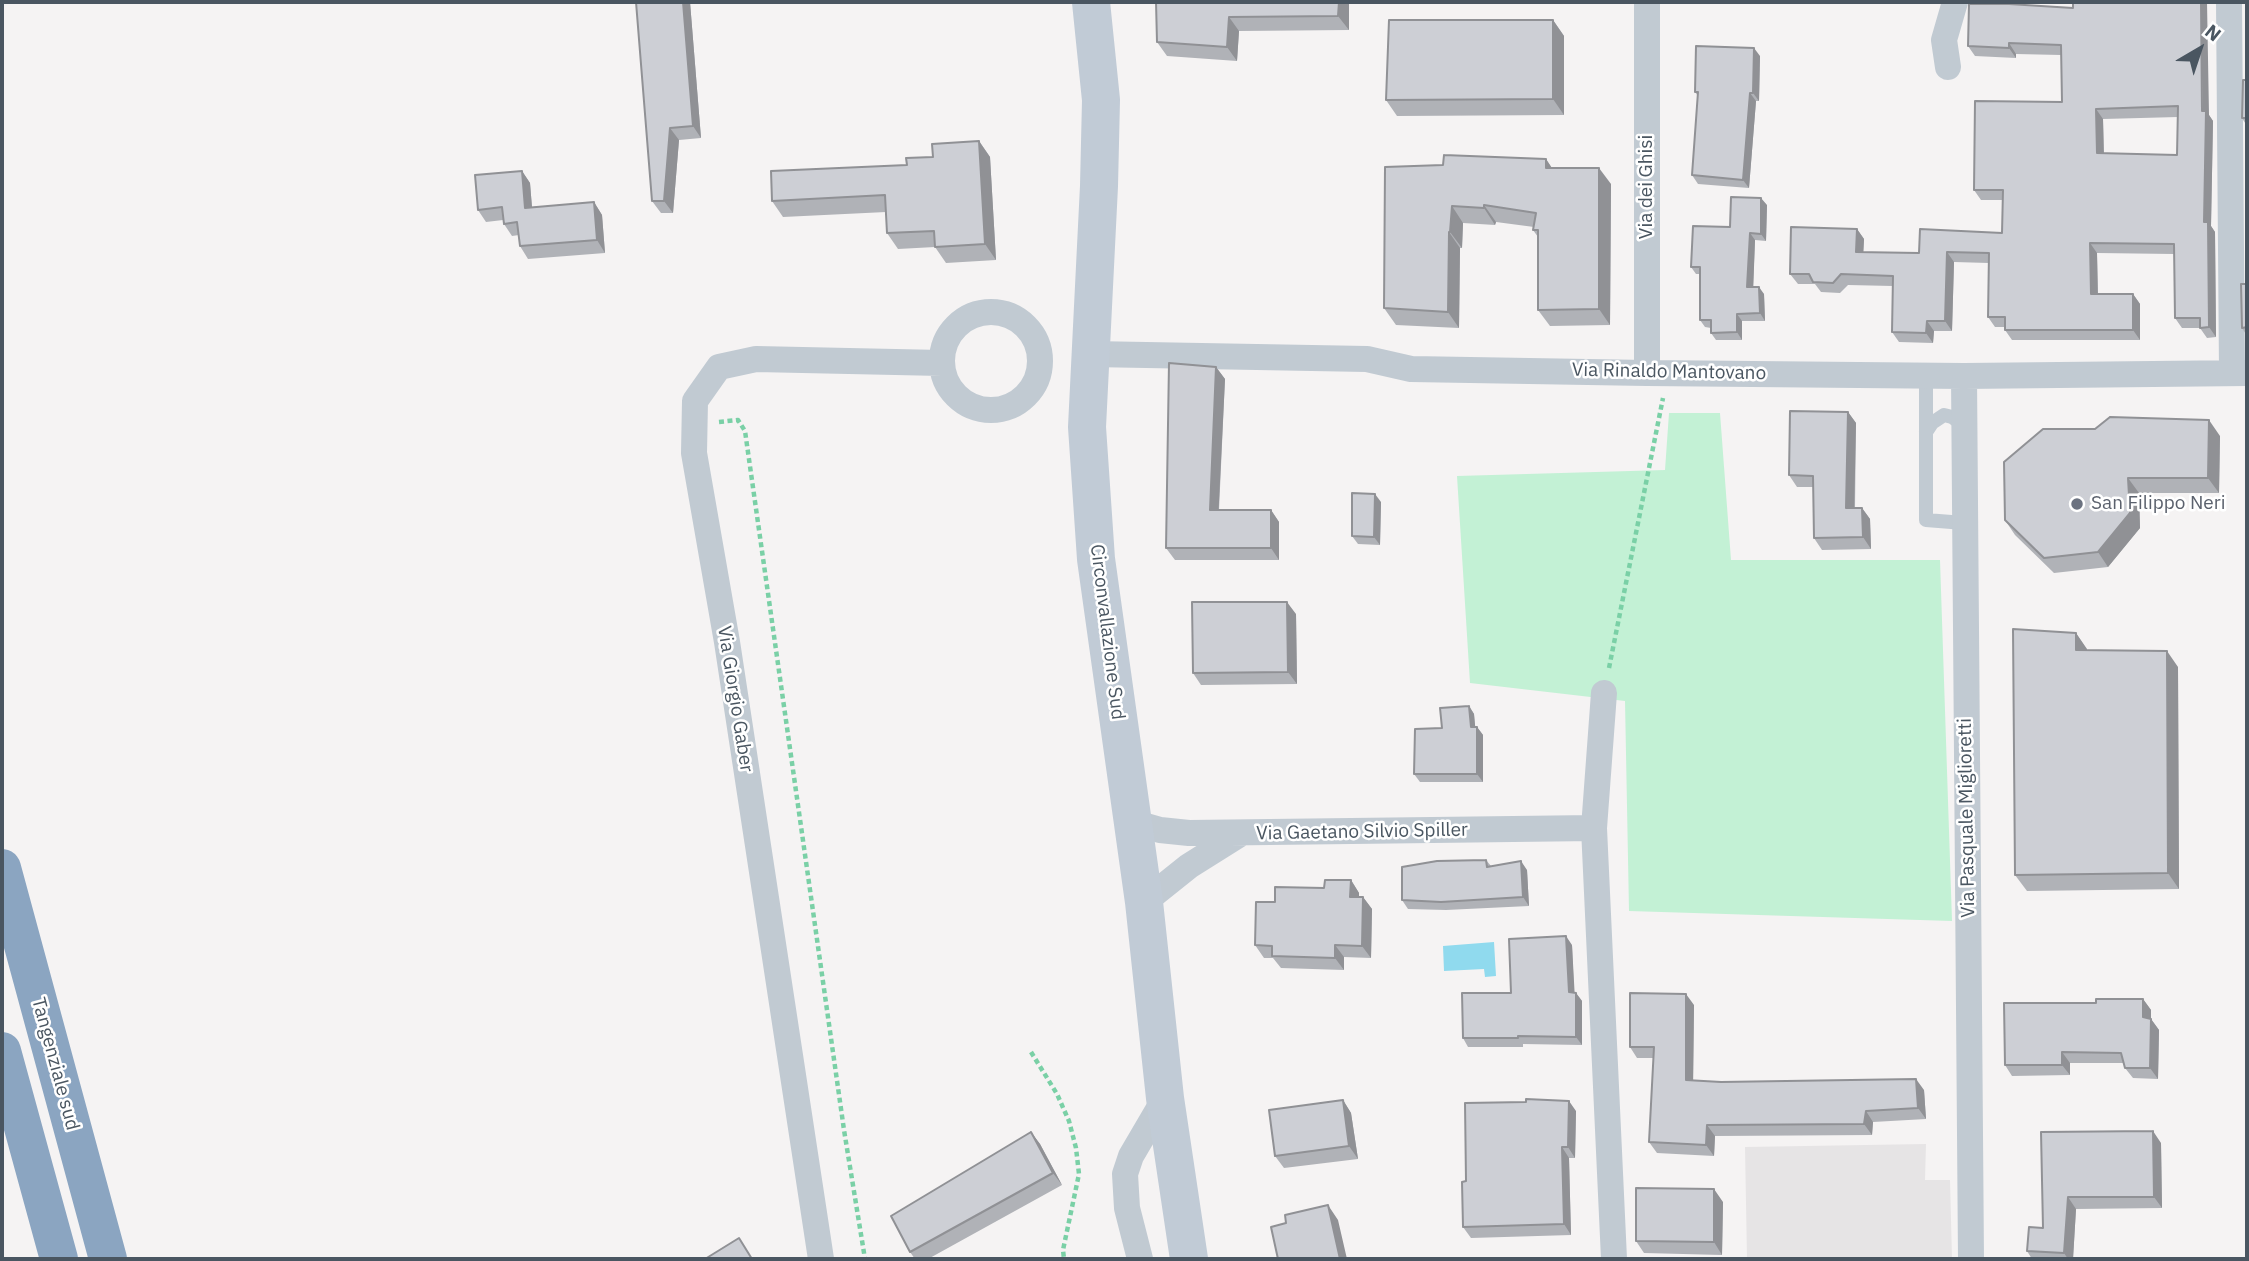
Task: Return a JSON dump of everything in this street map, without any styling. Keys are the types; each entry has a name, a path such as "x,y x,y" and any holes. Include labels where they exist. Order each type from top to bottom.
{"highway":[{"name":"Tangenziale sud","path":"2,868 108,1259"},
{"path":"2,1051 59,1259"}],"main road":[{"name":"Circonvallazione Sud","path":"1091,2 1101,100 1087,427 1096,559 1144,902 1165,1098 1189,1259"}],"street":[{"name":"Via dei Ghisi","path":"1647,2 1647,373"},
{"path":"1948,67 1944,40 1955,2"},
{"path":"2229,2 2240,372"},
{"name":"Via Rinaldo Mantovano","path":"1091,354 1367,359 1410,369 1647,373 1964,376 2240,372"},
{"name":"Via Giorgio Gaber","path":"821,1259 729,656 694,453 695,401 719,367 756,359 942,363"},
{"name":"Via Pasquale Miglioretti","path":"1964,376 1971,1259"},
{"path":"1604,693 1594,828 1614,1259"},
{"name":"Via Gaetano Silvio Spiller","path":"1132,822 1160,830 1240,834 1594,828"},
{"path":"1144,902 1189,866 1240,834"},
{"path":"1140,1259 1127,1208 1125,1174 1131,1156 1165,1098"}],"lane":[{"path":"1926,375 1926,520 1964,523"},
{"path":"1926,432 1932,423 1944,415 1952,417 1964,426"}],"path":[{"path":"1604,693 1664,393"},
{"path":"694,425 738,420 745,431 840,1102 865,1259"},
{"path":"1031,1052 1057,1094 1069,1121 1076,1148 1079,1174 1065,1240 1064,1259"}],"shaded area":[{"path":"1926,1144 1925,1180 1950,1180 1952,1259 1747,1259 1745,1147"}],"green space":[{"path":"1669,413 1720,413 1731,560 1940,560 1952,921 1629,911 1625,701 1470,683 1457,476 1665,470"}],"water":[{"path":"1494,942 1496,976 1485,977 1484,969 1444,971 1443,946"}],"building":[{"path":"636,2 683,2 693,126 670,128 664,201 652,201"},
{"path":"1156,2 1339,2 1338,16 1229,17 1227,47 1157,42"},
{"path":"2073,2 2201,2 2202,111 2206,111 2204,222 2208,222 2209,327 2200,328 2200,318 2175,318 2174,244 2090,243 2091,294 2133,294 2133,330 2005,330 2005,317 1988,317 1989,253 1947,252 1945,321 1927,321 1926,333 1892,332 1893,276 1841,274 1833,283 1813,282 1809,274 1790,274 1791,227 1857,229 1856,252 1919,253 1920,229 2002,233 2003,190 1974,190 1975,101 2062,102 2061,45 2009,43 2009,48 1968,46 1969,4 2073,8","holes":["2178,106 2177,155 2097,153 2096,109"]},
{"path":"1389,20 1553,20 1553,99 1386,100"},
{"path":"1696,46 1754,48 1753,93 1750,93 1743,180 1692,175 1698,92 1695,92"},
{"path":"2243,80 2247,80 2247,118 2242,118"},
{"path":"979,141 985,244 935,247 934,231 887,233 885,195 772,201 771,171 907,165 906,158 933,157 932,144"},
{"path":"1444,155 1546,159 1546,168 1599,168 1599,309 1538,310 1538,230 1533,230 1536,213 1484,205 1484,208 1452,206 1448,312 1384,308 1385,167 1443,165"},
{"path":"522,171 525,208 594,202 597,240 520,246 517,222 504,224 502,207 478,210 475,175"},
{"path":"1731,197 1761,198 1761,234 1750,233 1747,287 1759,287 1760,313 1737,314 1737,332 1711,333 1711,320 1700,320 1700,267 1691,267 1693,226 1730,227"},
{"path":"2241,284 2247,284 2247,327 2242,328"},
{"path":"1169,363 1216,367 1210,510 1271,510 1271,548 1166,548"},
{"path":"1790,411 1848,412 1846,508 1862,508 1863,537 1814,538 1813,476 1789,475"},
{"path":"2110,417 2209,420 2208,478 2128,478 2130,513 2098,552 2044,558 2005,520 2004,462 2043,429 2095,429"},
{"path":"1352,493 1375,494 1374,537 1352,536"},
{"path":"1192,602 1287,602 1288,672 1193,673"},
{"path":"2013,629 2076,633 2076,650 2167,651 2168,873 2015,875"},
{"path":"1469,706 1471,727 1477,727 1477,774 1414,774 1415,729 1442,728 1440,708"},
{"path":"1486,860 1487,867 1521,861 1523,897 1441,902 1402,900 1402,867 1437,861"},
{"path":"1325,880 1351,880 1350,897 1363,897 1362,946 1335,945 1335,958 1272,956 1272,946 1255,945 1256,902 1275,902 1275,887 1324,888"},
{"path":"1566,936 1569,992 1576,993 1576,1037 1463,1038 1462,993 1511,993 1509,939"},
{"path":"1630,993 1686,994 1686,1080 1721,1082 1916,1079 1918,1108 1866,1111 1864,1124 1707,1125 1706,1145 1649,1142 1654,1047 1630,1047"},
{"path":"2096,999 2143,999 2143,1017 2151,1019 2150,1068 2125,1068 2121,1053 2062,1052 2062,1065 2005,1065 2004,1003 2096,1003"},
{"path":"1526,1099 1569,1101 1568,1147 1562,1147 1564,1224 1463,1227 1462,1182 1466,1181 1465,1103 1526,1102"},
{"path":"1343,1100 1349,1146 1275,1156 1269,1110"},
{"path":"2153,1131 2154,1197 2068,1197 2064,1253 2027,1251 2029,1227 2043,1228 2041,1132"},
{"path":"1031,1132 1053,1173 910,1252 891,1216"},
{"path":"1636,1188 1714,1189 1714,1242 1636,1241"},
{"path":"1328,1205 1340,1259 1278,1259 1271,1227 1286,1223 1285,1215"},
{"path":"739,1238 752,1259 705,1259"}],"place":[{"name":"San Filippo Neri","path":"2077,504"}]}
